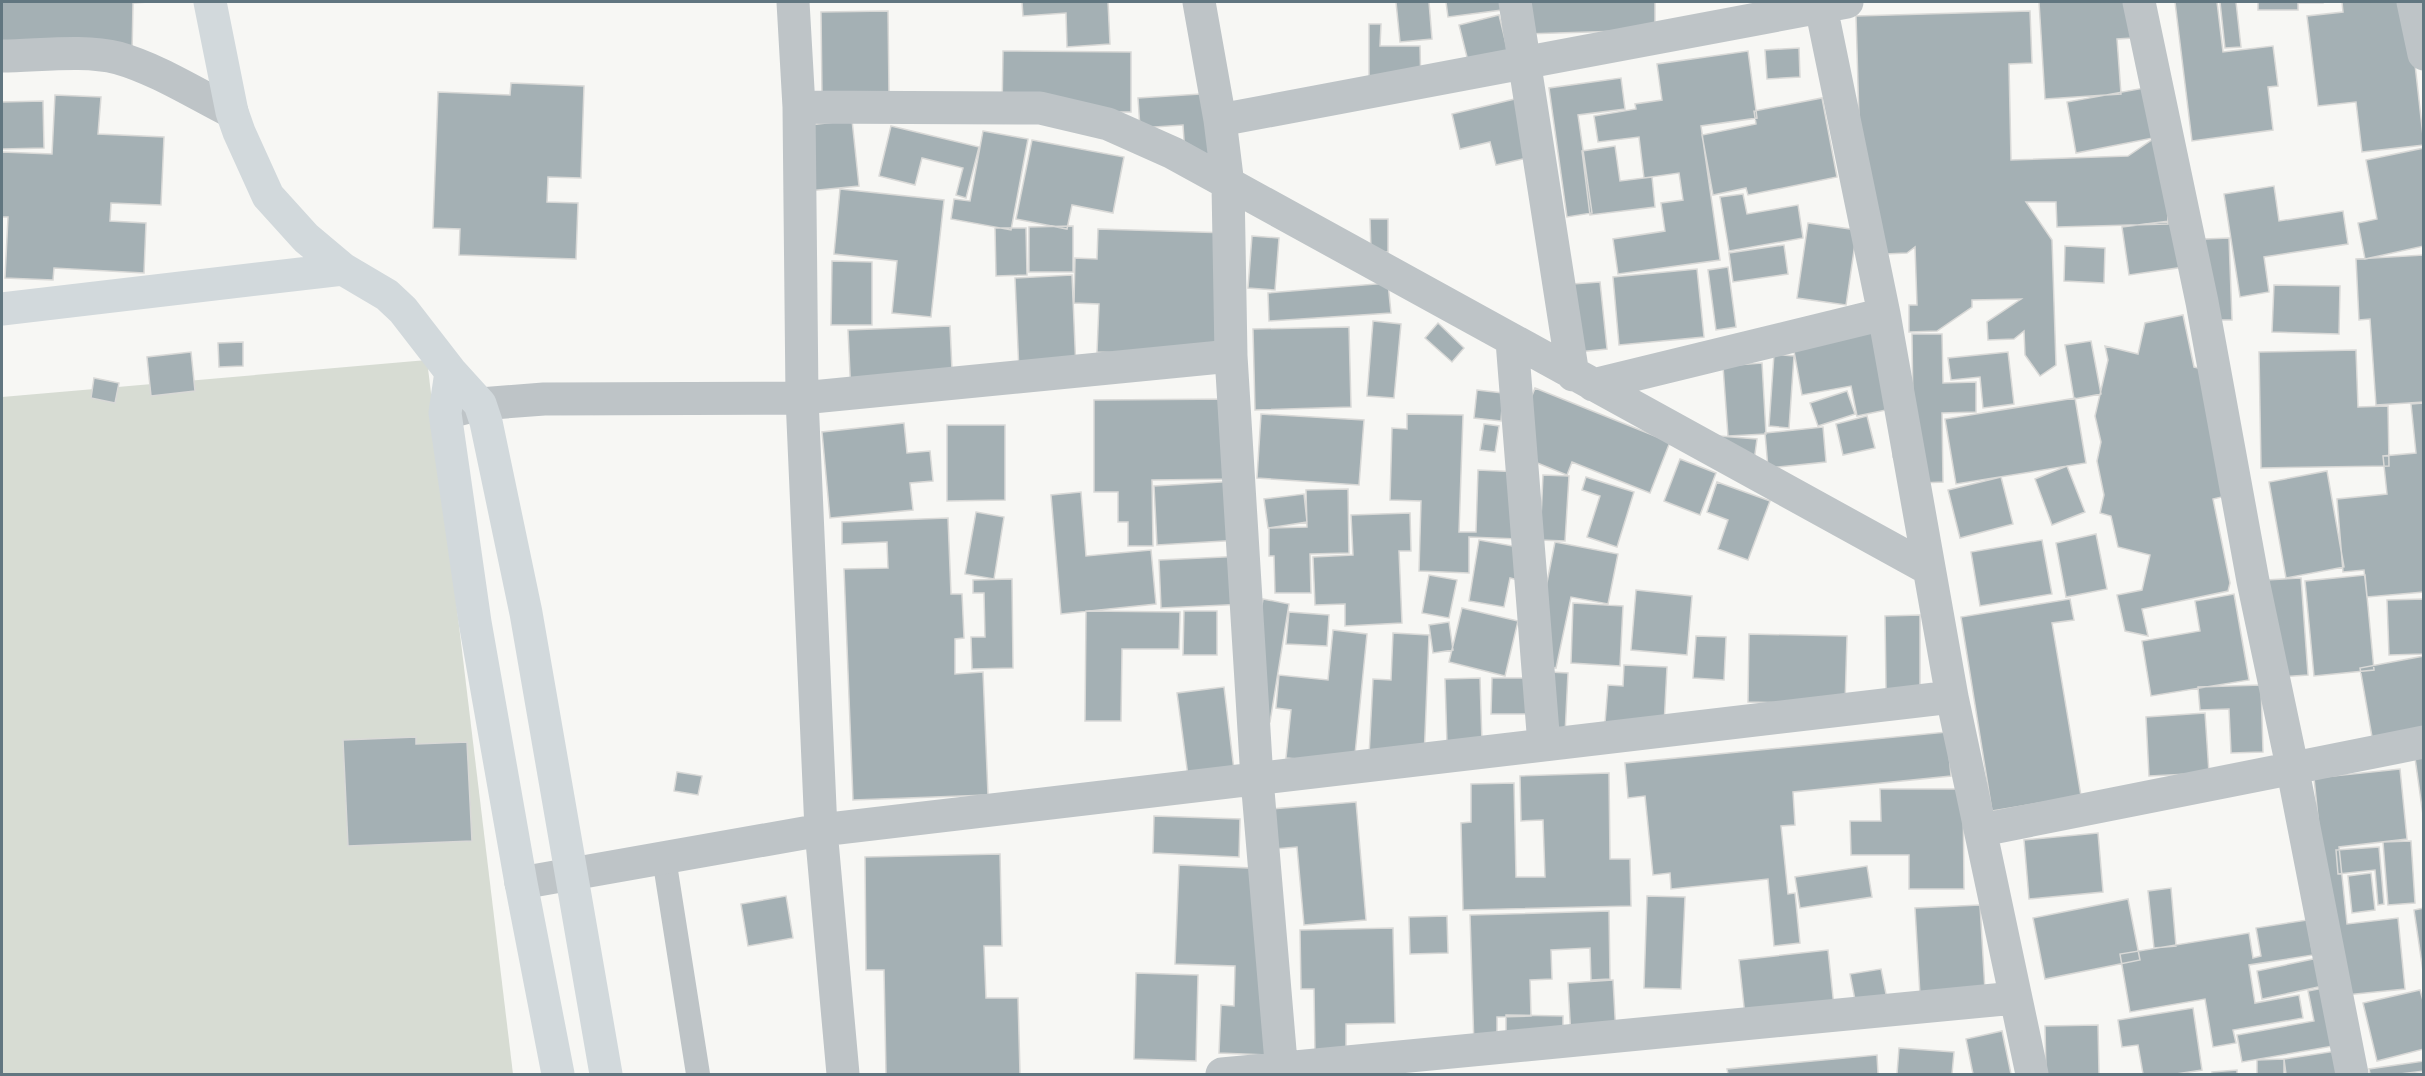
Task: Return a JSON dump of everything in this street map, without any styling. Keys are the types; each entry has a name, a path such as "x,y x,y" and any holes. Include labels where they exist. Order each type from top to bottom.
{"main road":[{"path":"210,2 232,112 268,196 306,238 343,269 387,296 403,310 451,372 480,404 486,422 526,612 606,1074"},
{"path":"2,309 343,269"},
{"path":"451,372 445,413 475,622 521,883 558,1074"}],"street":[{"path":"793,2 799,107 802,398 821,830 843,1074"},
{"path":"1199,2 1220,120 1228,185 1231,357 1257,778 1282,1072"},
{"path":"1515,2 1583,380"},
{"path":"2139,2 2202,302 2253,581 2292,766 2352,1074"},
{"path":"2413,2 2424,54"},
{"path":"1220,120 1526,64 1829,3 1952,696 2032,1074"},
{"path":"2,56 84,55 116,58 143,67 232,112"},
{"path":"799,107 1040,108 1108,124 1173,153 1929,569"},
{"path":"1583,380 1884,314"},
{"path":"1512,341 1544,745"},
{"path":"445,413 480,404 544,399 802,398 1231,357"},
{"path":"521,883 821,830 1952,696"},
{"path":"1982,830 2292,766 2424,742"},
{"path":"1222,1074 1282,1072 2015,998"}],"lane":[{"path":"664,858 698,1074"}],"shaded area":[{"path":"427,360 513,1074 2,1074 2,397"}],"building":[{"path":"2,2 149,2 133,3 132,54 2,51"},
{"path":"1022,2 1108,2 1110,44 1067,47 1066,13 1023,16"},
{"path":"1396,2 1429,2 1432,39 1400,42"},
{"path":"1446,2 1501,2 1502,10 1448,17"},
{"path":"1523,2 1655,2 1655,30 1524,34"},
{"path":"2039,2 2131,2 2133,38 2117,39 2121,94 2045,99"},
{"path":"2175,2 2217,2 2223,52 2273,46 2278,86 2268,87 2273,130 2192,141"},
{"path":"2220,2 2236,2 2241,47 2225,48"},
{"path":"2258,2 2323,3 2298,3 2298,10 2258,10"},
{"path":"2342,2 2408,2 2424,145 2362,152 2356,102 2318,106 2307,16 2343,12"},
{"path":"888,11 889,95 822,97 821,12"},
{"path":"2030,11 2032,63 2009,64 2011,160 2128,156 2165,131 2168,224 2057,227 2056,202 2026,202 2052,240 2056,365 2040,376 2025,355 2024,331 2014,339 1988,340 1987,322 2021,299 1972,300 1972,307 1937,331 1909,332 1909,305 1917,305 1915,247 1907,253 1863,255 1856,16"},
{"path":"1499,15 1509,56 1469,65 1459,25"},
{"path":"1369,24 1381,24 1380,46 1420,46 1421,89 1369,89"},
{"path":"1799,48 1800,77 1767,79 1765,50"},
{"path":"1003,51 1131,52 1131,112 1002,112"},
{"path":"1748,51 1757,118 1701,126 1720,260 1618,274 1613,239 1665,231 1661,203 1683,200 1679,173 1644,178 1639,137 1598,142 1594,116 1636,109 1635,104 1662,100 1657,64"},
{"path":"1621,78 1625,109 1578,115 1592,213 1567,217 1549,88"},
{"path":"511,83 584,86 581,178 548,177 547,202 578,203 576,259 459,255 460,229 433,228 438,92 510,95"},
{"path":"2144,88 2153,138 2076,153 2067,102"},
{"path":"1216,93 1220,153 1185,155 1183,125 1140,128 1138,98"},
{"path":"55,95 101,97 98,134 164,137 161,205 111,203 110,221 146,223 144,273 54,268 53,280 5,278 8,217 2,217 2,152 52,154"},
{"path":"1519,98 1532,157 1496,165 1490,142 1460,149 1452,114"},
{"path":"1822,98 1837,177 1748,195 1746,188 1713,195 1702,135 1756,124 1754,111"},
{"path":"43,101 44,148 2,149 2,102"},
{"path":"852,120 859,186 808,191 801,126"},
{"path":"891,126 979,147 966,198 956,195 963,168 922,158 915,185 879,176"},
{"path":"983,131 1028,139 1011,230 951,219 954,199 970,201"},
{"path":"1032,140 1124,157 1113,213 1072,205 1067,229 1016,219"},
{"path":"1615,146 1620,181 1652,177 1655,207 1590,215 1582,151"},
{"path":"2424,148 2424,246 2365,259 2358,223 2377,219 2366,160"},
{"path":"2274,186 2279,221 2343,211 2348,244 2264,257 2269,292 2240,297 2224,194"},
{"path":"840,189 944,200 931,317 892,313 897,261 834,254"},
{"path":"1743,194 1747,214 1798,205 1803,238 1729,251 1720,197"},
{"path":"1370,219 1388,219 1388,252 1371,252"},
{"path":"2177,220 2184,267 2129,275 2122,227"},
{"path":"1808,223 1857,230 1846,305 1797,298"},
{"path":"1073,226 1073,272 1029,272 1029,227"},
{"path":"995,228 1026,228 1027,275 996,276"},
{"path":"1098,229 1230,233 1225,357 1097,352 1099,304 1074,303 1075,258 1097,259"},
{"path":"1252,236 1279,238 1275,290 1248,288"},
{"path":"2229,238 2232,320 2208,320 2205,239"},
{"path":"1784,245 1788,274 1733,282 1729,253"},
{"path":"2065,246 2105,248 2104,283 2064,281"},
{"path":"2424,255 2424,402 2376,405 2370,319 2359,320 2356,259"},
{"path":"832,261 872,262 872,325 831,325"},
{"path":"1728,267 1736,327 1716,330 1708,270"},
{"path":"1697,269 1704,337 1619,345 1613,277"},
{"path":"1072,275 1076,370 1019,372 1015,278"},
{"path":"1600,282 1607,349 1578,352 1572,284"},
{"path":"1388,283 1391,313 1269,321 1268,293"},
{"path":"2274,285 2340,286 2339,334 2272,332"},
{"path":"2183,315 2194,367 2231,375 2226,496 2213,499 2230,583 2228,591 2142,609 2148,636 2125,631 2117,595 2142,590 2150,555 2118,547 2111,516 2100,513 2104,495 2097,461 2101,442 2095,416 2108,360 2105,346 2138,354 2145,323"},
{"path":"1373,321 1401,324 1394,398 1367,396"},
{"path":"1438,323 1464,348 1452,362 1425,338"},
{"path":"950,326 953,393 851,396 848,330"},
{"path":"1349,327 1351,407 1255,410 1253,329"},
{"path":"1872,332 1886,410 1857,416 1851,386 1802,395 1793,346"},
{"path":"1912,334 1942,334 1943,383 1976,382 1976,412 1942,413 1943,482 1922,483 1922,456 1893,457 1892,413 1913,413"},
{"path":"2091,341 2101,394 2074,399 2065,345"},
{"path":"243,342 243,366 219,367 218,343"},
{"path":"2356,350 2358,407 2388,406 2389,466 2261,468 2259,352"},
{"path":"191,352 195,391 151,396 147,357"},
{"path":"2008,352 2014,404 1983,408 1980,377 1951,380 1948,358"},
{"path":"1774,354 1794,356 1789,428 1769,426"},
{"path":"1762,363 1766,434 1728,436 1723,366"},
{"path":"94,378 119,383 115,403 91,398"},
{"path":"1535,388 1670,442 1650,493 1572,462 1567,475 1510,452"},
{"path":"1477,390 1503,393 1501,421 1474,418"},
{"path":"1847,391 1855,414 1818,426 1810,403"},
{"path":"2075,398 2086,463 1956,484 1945,419"},
{"path":"1235,399 1235,479 1152,480 1153,546 1128,546 1128,522 1118,522 1118,492 1094,492 1094,400"},
{"path":"2424,403 2424,592 2367,597 2364,570 2343,572 2337,499 2387,494 2383,456 2416,453 2411,404"},
{"path":"1261,414 1364,420 1359,485 1257,478"},
{"path":"1407,414 1463,415 1459,532 1476,532 1478,470 1521,472 1519,539 1469,537 1469,573 1419,571 1421,501 1390,500 1392,428 1407,429"},
{"path":"1867,416 1875,448 1843,455 1836,424"},
{"path":"904,423 907,453 930,451 933,481 910,483 913,510 830,518 822,432"},
{"path":"1484,424 1499,426 1495,452 1480,450"},
{"path":"947,425 1005,425 1005,500 947,501"},
{"path":"1823,427 1826,462 1768,468 1765,433"},
{"path":"1719,436 1757,439 1754,461"},
{"path":"1680,459 1716,473 1700,515 1664,501"},
{"path":"2067,466 2085,512 2052,525 2035,479"},
{"path":"2327,471 2344,567 2286,578 2269,482"},
{"path":"1543,475 1569,476 1565,541 1540,540"},
{"path":"1586,477 1634,492 1617,547 1587,537 1600,496 1582,490"},
{"path":"2001,477 2013,524 1960,538 1948,490"},
{"path":"1238,481 1241,540 1157,545 1154,486"},
{"path":"1717,482 1770,501 1748,560 1718,549 1728,520 1707,512"},
{"path":"1348,489 1349,553 1310,554 1311,593 1275,593 1274,556 1269,556 1269,528 1307,527 1306,490"},
{"path":"1081,492 1086,556 1151,550 1156,604 1061,614 1051,495"},
{"path":"1304,494 1307,522 1268,528 1264,499"},
{"path":"976,512 1004,517 994,579 965,574"},
{"path":"1410,513 1411,551 1399,551 1402,623 1345,626 1345,604 1315,605 1313,557 1353,555 1351,515"},
{"path":"948,518 951,594 962,594 964,638 955,639 955,674 983,672 988,795 853,800 844,569 888,568 887,542 842,544 842,522"},
{"path":"2096,534 2107,589 2066,597 2056,543"},
{"path":"1479,540 1524,548 1518,580 1510,578 1504,607 1469,601"},
{"path":"2042,540 2052,594 1980,606 1971,552"},
{"path":"1555,542 1618,554 1608,604 1571,597 1556,668 1531,663"},
{"path":"1245,556 1247,604 1161,608 1159,560"},
{"path":"1429,575 1457,580 1449,618 1422,613"},
{"path":"2365,575 2374,670 2314,676 2305,581"},
{"path":"2301,578 2308,675 2261,678 2266,580"},
{"path":"1012,579 1013,668 972,669 971,637 985,637 984,593 973,593 973,580"},
{"path":"1636,590 1692,596 1687,655 1631,650"},
{"path":"2234,594 2249,680 2151,696 2142,641 2200,631 2195,601"},
{"path":"1263,599 1289,604 1270,722 1244,718"},
{"path":"2070,599 2074,620 2052,623 2081,796 1992,811 1961,617"},
{"path":"2424,599 2424,654 2389,655 2387,600"},
{"path":"1573,603 1623,606 1620,666 1571,663"},
{"path":"1462,608 1518,621 1505,676 1449,662"},
{"path":"1086,611 1180,612 1179,649 1122,649 1121,721 1085,721"},
{"path":"1184,611 1217,611 1217,655 1183,655"},
{"path":"1289,612 1329,615 1327,646 1286,644"},
{"path":"1920,615 1920,688 1886,689 1885,616"},
{"path":"1449,622 1453,650 1433,653 1429,625"},
{"path":"1333,630 1367,634 1354,764 1286,758 1291,710 1276,708 1279,675 1328,680"},
{"path":"1393,633 1429,635 1424,759 1369,756 1373,679 1391,680"},
{"path":"1749,634 1847,636 1845,704 1748,702"},
{"path":"1696,636 1726,637 1724,680 1693,678"},
{"path":"2424,656 2424,728 2372,737 2360,668"},
{"path":"1624,665 1667,667 1664,726 1605,723 1608,685 1623,686"},
{"path":"1550,672 1568,673 1565,734 1547,733"},
{"path":"1480,678 1482,743 1447,744 1445,679"},
{"path":"1492,678 1533,678 1533,714 1491,714"},
{"path":"2261,685 2263,752 2231,753 2229,709 2200,710 2198,687"},
{"path":"1224,687 1234,770 1188,776 1177,693"},
{"path":"2205,713 2209,773 2149,776 2146,717"},
{"path":"1947,732 1951,776 1793,792 1795,825 1781,826 1788,894 1795,893 1800,943 1774,946 1768,879 1671,889 1670,873 1653,875 1645,796 1628,798 1625,763"},
{"path":"416,737 416,744 467,742 472,841 348,846 343,740"},
{"path":"2424,757 2424,822 2415,758"},
{"path":"2400,769 2407,839 2339,847 2347,924 2398,918 2405,989 2336,996 2314,778"},
{"path":"677,772 702,776 698,795 674,791"},
{"path":"1609,773 1610,859 1630,859 1631,906 1463,910 1461,823 1471,822 1471,784 1514,783 1516,877 1545,877 1543,820 1521,821 1520,776"},
{"path":"1880,789 1963,789 1964,889 1909,889 1909,855 1851,855 1850,821 1881,821"},
{"path":"1356,802 1366,920 1304,925 1297,847 1274,849 1271,809"},
{"path":"1154,816 1240,819 1239,857 1153,853"},
{"path":"2098,833 2103,892 2029,899 2024,840"},
{"path":"2411,841 2415,903 2388,905 2383,842"},
{"path":"2379,847 2384,904 2378,905 2375,870 2338,874 2336,850"},
{"path":"1000,854 1002,946 984,946 986,998 1018,998 1020,1074 886,1074 884,970 866,970 865,857"},
{"path":"1179,865 1275,869 1268,1055 1219,1053 1221,1005 1234,1006 1235,966 1175,964"},
{"path":"1867,866 1872,897 1800,908 1795,877"},
{"path":"2371,873 2375,910 2352,913 2348,876"},
{"path":"2171,888 2176,946 2154,948 2148,891"},
{"path":"786,896 793,938 748,946 741,904"},
{"path":"1647,896 1685,897 1681,989 1644,988"},
{"path":"2128,899 2140,960 2045,979 2033,918"},
{"path":"1980,905 1985,991 1920,995 1915,908"},
{"path":"2424,908 2424,978 2414,910"},
{"path":"1609,911 1610,979 1591,980 1590,948 1551,950 1552,979 1530,980 1531,1016 1497,1017 1497,1046 1474,1047 1470,915"},
{"path":"1447,916 1448,953 1410,954 1409,917"},
{"path":"2307,920 2313,955 2249,965 2255,1003 2299,995 2303,1018 2233,1030 2236,1043 2213,1047 2205,999 2130,1012 2120,954 2249,933 2253,958 2261,956 2256,928"},
{"path":"1393,928 1395,1023 1346,1024 1346,1054 1315,1054 1314,989 1301,989 1300,930"},
{"path":"1828,950 1835,1016 1746,1025 1739,960"},
{"path":"2318,958 2323,986 2262,999 2257,971"},
{"path":"1881,969 1887,999 1856,1005 1850,974"},
{"path":"1136,973 1198,975 1196,1061 1134,1059"},
{"path":"1613,980 1616,1035 1571,1038 1568,983"},
{"path":"2328,987 2339,1045 2242,1062 2237,1035 2314,1021 2308,991"},
{"path":"2420,990 2424,1004 2424,1049 2377,1061 2363,1003"},
{"path":"2193,1008 2202,1070 2176,1074 2143,1074 2138,1045 2122,1047 2118,1020"},
{"path":"1506,1015 1563,1016 1563,1052 1506,1052"},
{"path":"2098,1025 2099,1074 2046,1074 2045,1026"},
{"path":"2002,1031 2011,1074 1973,1074 1966,1039"},
{"path":"1899,1048 1954,1052 1952,1074 1897,1074"},
{"path":"2336,1051 2340,1074 2286,1074 2284,1059"},
{"path":"1877,1055 1878,1074 1728,1074 1727,1069"},
{"path":"2284,1059 2284,1074 2257,1074 2257,1060"},
{"path":"2424,1061 2424,1071 2370,1074 2369,1069"},
{"path":"2237,1070 2237,1074 2212,1074 2212,1072"}]}
